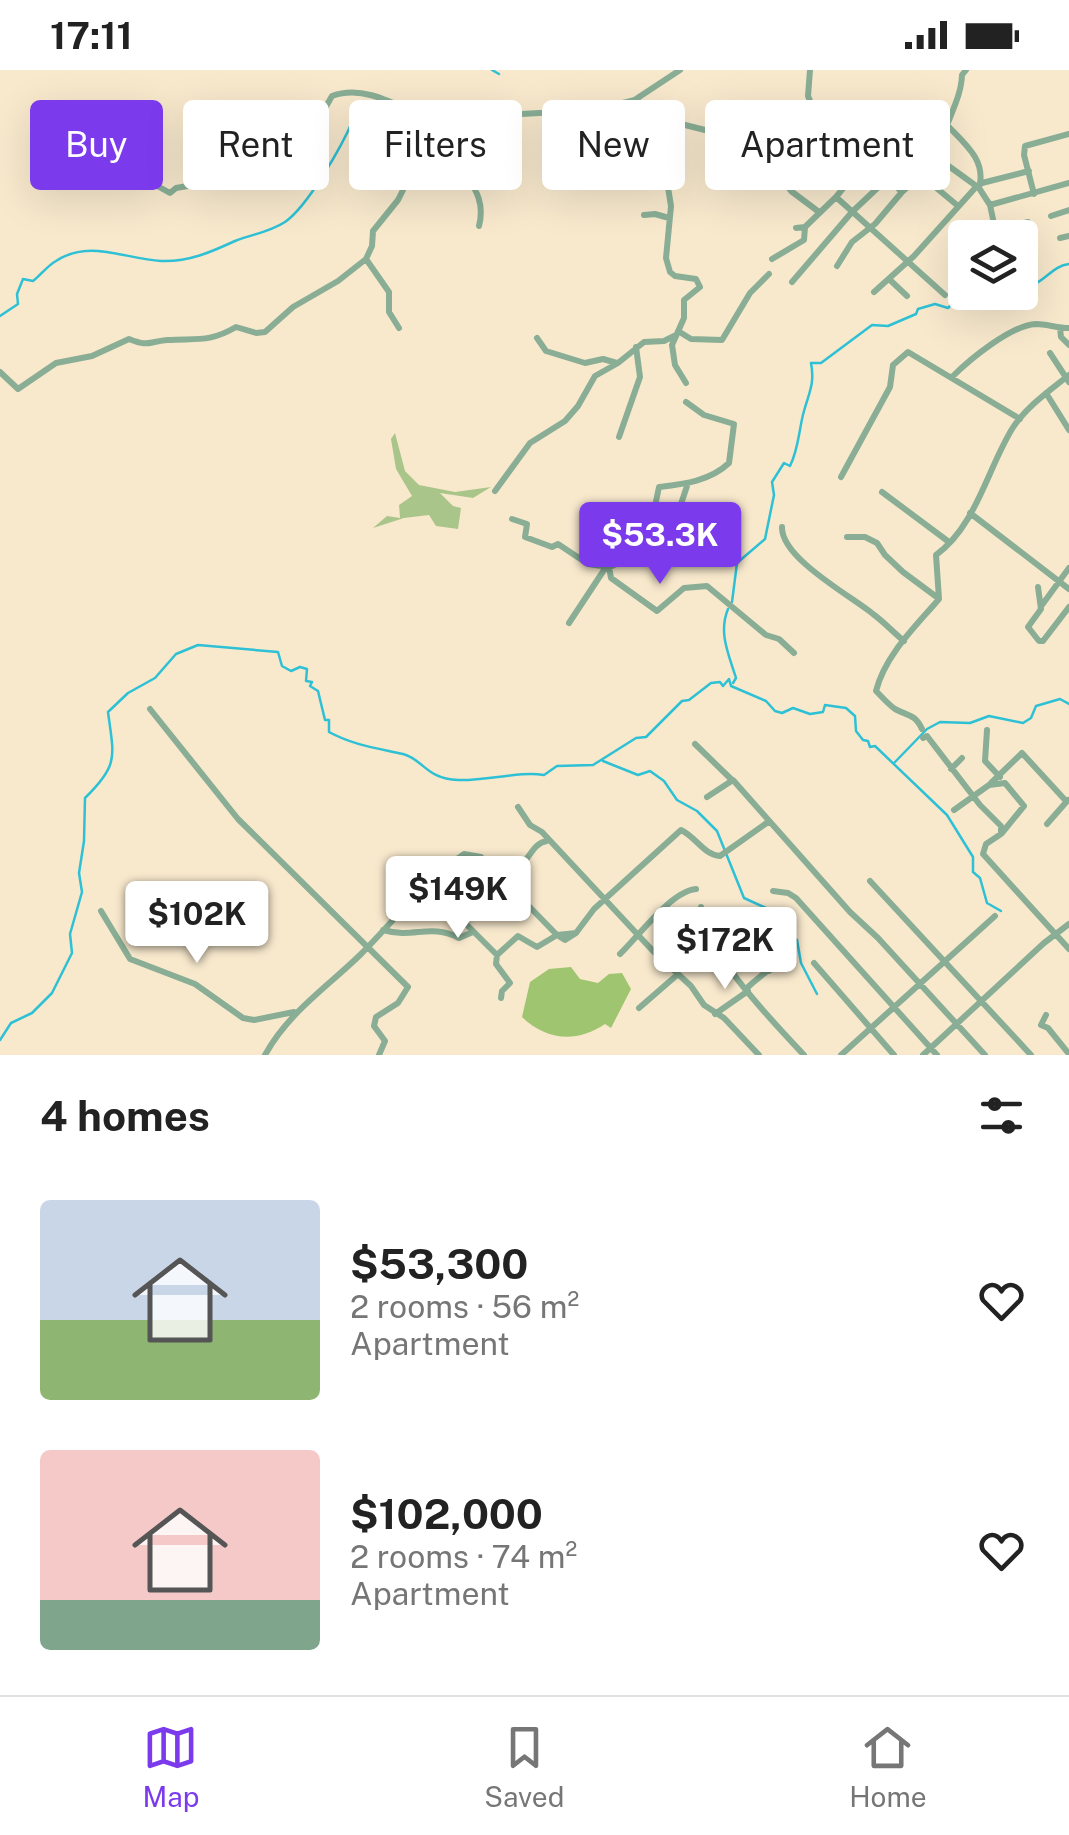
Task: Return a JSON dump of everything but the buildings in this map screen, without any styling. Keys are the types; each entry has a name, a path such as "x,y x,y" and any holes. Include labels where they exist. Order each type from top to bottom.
{"street":[{"path":"635,100 680,70"},
{"path":"810,70 810,100"},
{"path":"950,116 962,90 962,72"},
{"path":"163,189 170,193 176,188 216,181 234,160 292,144 316,126 329,99 347,91 381,100"},
{"path":"950,128 979,161 979,186"},
{"path":"1034,194 1024,155 1026,146 1069,134"},
{"path":"950,167 979,186 993,220"},
{"path":"874,292 979,186 1029,171"},
{"path":"990,205 1069,183"},
{"path":"0,372 18,389 56,363 92,356 129,339 152,345 169,340 214,339 236,327 265,332 293,307 366,258 373,232 403,190"},
{"path":"477,190 482,215 479,226"},
{"path":"670,190 670,250 666,258 670,272 696,279 700,286 684,300 684,318 676,333 673,358 686,383"},
{"path":"790,190 822,210 849,210"},
{"path":"772,260 804,240 805,228 842,190"},
{"path":"792,282 849,210 873,190"},
{"path":"939,190 958,206"},
{"path":"837,266 852,242 875,224 902,192"},
{"path":"836,197 946,295"},
{"path":"1051,216 1069,210"},
{"path":"644,215 669,218"},
{"path":"796,228 805,228"},
{"path":"1060,238 1069,236"},
{"path":"366,258 389,292 389,312 399,328"},
{"path":"676,333 691,339 720,341 750,292 769,274"},
{"path":"889,279 907,296"},
{"path":"952,377 977,355 1015,331 1036,324 1065,328 1061,336 1069,345"},
{"path":"495,491 530,444 578,406 595,376 636,347 650,340 664,341 676,333"},
{"path":"537,338 546,352 585,362 603,359 618,363"},
{"path":"619,437 640,378 636,347"},
{"path":"841,477 890,386 893,365 908,352 1020,419"},
{"path":"1001,834 1002,826 922,733 914,716 895,709 876,691 893,654 939,599 935,560 961,532 1020,419 1068,378 1050,353"},
{"path":"1046,393 1069,430"},
{"path":"637,546 641,542 637,529 654,511 658,487 687,486 727,465 736,426 704,415 686,402"},
{"path":"569,623 609,567 678,513 687,486"},
{"path":"882,492 949,542"},
{"path":"970,512 1069,589"},
{"path":"512,519 527,524 525,537 552,547 558,544 588,564 609,567"},
{"path":"782,527 786,544 804,562 904,641"},
{"path":"848,537 865,537 877,543 894,563 939,599"},
{"path":"609,567 611,578 657,610 684,588 706,586 766,636 780,640 794,653"},
{"path":"1069,568 1028,627 1043,641 1069,607"},
{"path":"1038,588 1041,606"},
{"path":"150,709 238,819 408,987 398,1003 376,1017 374,1026 385,1041 379,1055"},
{"path":"987,730 986,761 1024,806 1001,834 986,844 982,854 1069,949"},
{"path":"696,744 984,1055"},
{"path":"954,810 1002,779 1025,754 1068,800 1046,824"},
{"path":"951,769 962,758"},
{"path":"707,798 731,779"},
{"path":"518,807 530,826 542,832 605,902 759,1055"},
{"path":"502,998 502,991 510,982 496,964 497,955 518,936 537,947 557,935 576,933 594,909 681,830 711,855 720,856 768,822"},
{"path":"510,888 517,868 526,864 536,846 547,841"},
{"path":"265,1055 296,1012 407,907 422,886 464,854 480,856 557,935"},
{"path":"870,881 1031,1055"},
{"path":"422,886 497,955"},
{"path":"620,954 677,898 687,890 696,890"},
{"path":"773,891 796,898 934,1052"},
{"path":"701,907 708,935 726,963 804,1055"},
{"path":"101,911 130,959 195,984 243,1018 254,1020 296,1012"},
{"path":"845,1054 994,916"},
{"path":"923,1055 934,1052 982,1001 1069,924"},
{"path":"382,930 401,935 438,929 460,938 474,932"},
{"path":"714,1014 778,961 774,949 767,959 767,934"},
{"path":"700,955 726,963"},
{"path":"814,962 894,1055"},
{"path":"639,1008 677,975"},
{"path":"1046,1015 1042,1025 1069,1054"}],"green space":[{"path":"395,433 405,471 419,485 455,492 491,487 473,498 440,493 453,506 461,508 458,529 436,526 429,515 373,528 387,516 400,518 399,505 412,496 396,469 391,439"},
{"path":"571,967 580,979 598,983 609,974 622,973 631,989 611,1028 605,1024 584,1034 562,1037 542,1031 522,1017 530,982 549,969"}],"waterway":[{"path":"492,70 499,74"},
{"path":"0,316 18,304 23,279 33,281 53,263 81,251 181,260 279,226 314,190 349,128"},
{"path":"1038,282 1069,264"},
{"path":"732,602 737,563 765,539 774,495 772,482 784,463 790,466 793,459 811,388 811,363 821,363 872,325 888,326 935,304 948,308"},
{"path":"728,609 724,635 736,678 733,683"},
{"path":"0,1040 11,1023 32,1013 52,993 72,953 70,934 82,892 79,873 85,798 104,777 112,760 108,712 128,693 155,678 176,654 198,645 278,652 282,666 291,671 307,669 306,681 312,682 310,686 318,691 325,720 329,720 329,732 403,754 447,779 544,775 557,766 593,765 636,738 646,737 682,701 711,683 720,682 723,686 729,679 731,686 766,701 782,713 793,708 810,714 823,712 825,705 846,708 855,716 856,731 863,740 870,747 875,746 947,815 973,857 973,872 980,878 987,903 1001,911"},
{"path":"895,762 927,729 940,722 970,723 989,716 1023,723 1031,718 1036,706 1060,699 1069,704"},
{"path":"603,761 638,775 650,771 664,781 677,800 697,811 717,831 744,898 775,912 786,933 797,940 801,963 817,994"}]}
